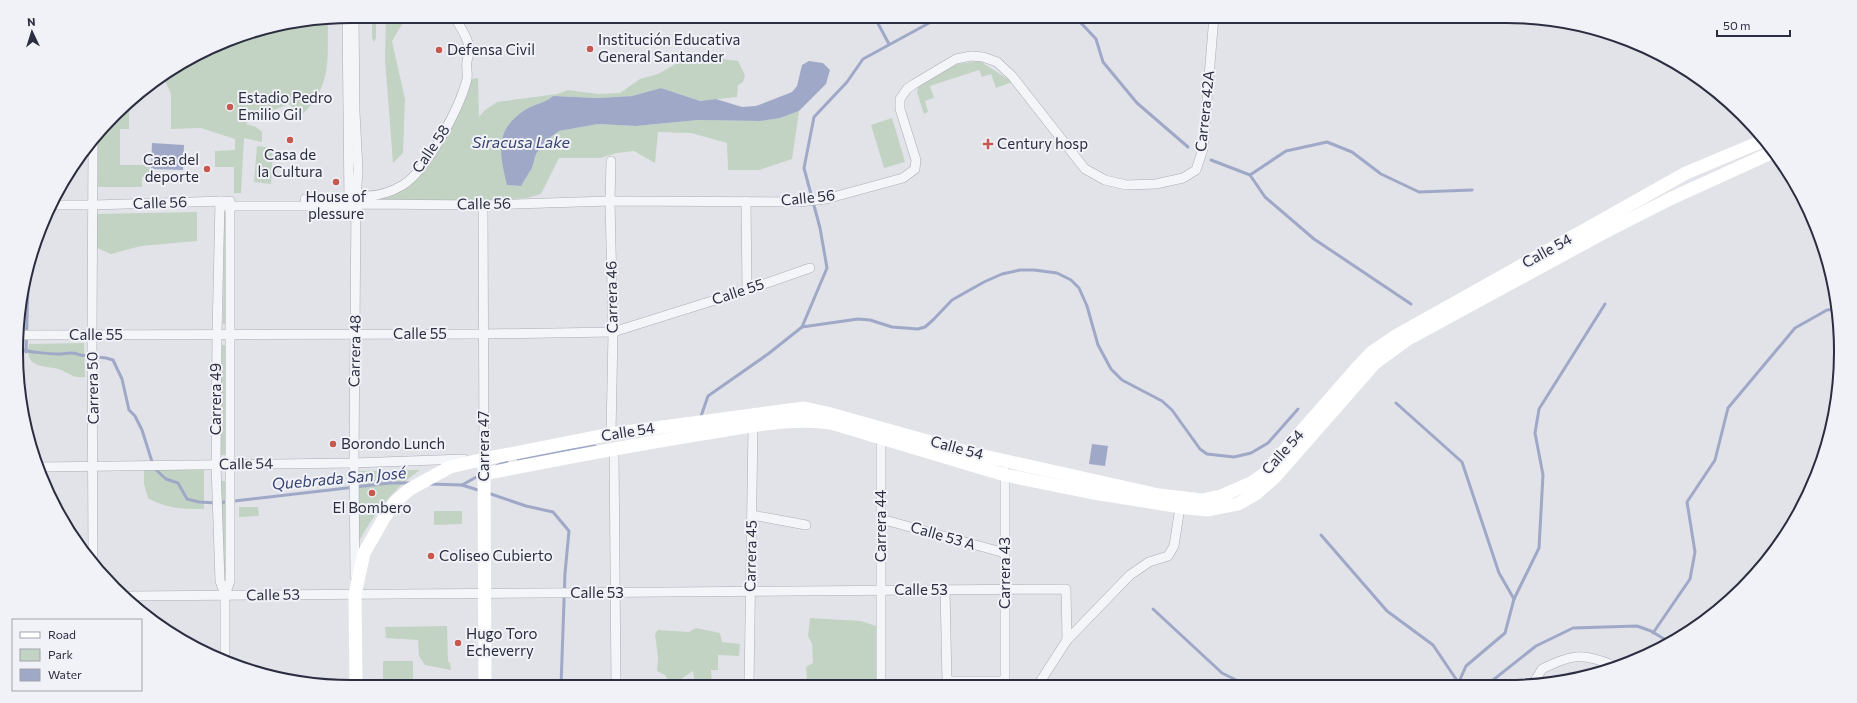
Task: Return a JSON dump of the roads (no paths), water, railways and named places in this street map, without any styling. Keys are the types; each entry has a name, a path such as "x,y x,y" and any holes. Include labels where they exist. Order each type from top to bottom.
{"main road":[{"name":"Calle 54","path":"484,474 614,448 753,426 810,420 831,423 1005,475 1180,503 1208,510 1238,504 1257,493 1275,477 1376,355 1408,339 1686,173 1758,143"},
{"name":"Calle 54","path":"1522,271 1672,198 1768,154"},
{"name":"Calle 54","path":"484,459 611,434 804,408 1005,461 1159,495 1180,503"},
{"name":"Carrera 47","path":"484,459 485,680"},
{"path":"355,594 364,553 373,534 396,502 410,489 450,466 484,459"},
{"name":"Carrera 48","path":"355,594 356,680"}],"street":[{"name":"Carrera 48","path":"347,23 352,112 358,170 355,200 355,594"},
{"name":"Carrera 48","path":"352,112 354,23"},
{"name":"Calle 58","path":"355,200 381,195 403,185 418,173 439,141 460,100 468,78 467,64 469,47 457,23"},
{"name":"Carrera 42A","path":"1094,174 1105,180 1126,185 1156,184 1183,178 1196,170 1203,149 1213,23"},
{"name":"Calle 56","path":"58,204 93,205 355,200 483,205 610,201 799,202 826,199 903,178 915,169 916,160 900,109 900,99 907,89 914,84 956,59 971,56 983,57 997,62 1012,76 1085,169 1094,174"},
{"name":"Carrera 50","path":"93,150 93,554"},
{"name":"Carrera 46","path":"611,161 610,201 613,332 611,434"},
{"path":"746,201 747,290"},
{"name":"Carrera 49","path":"220,203 216,465 220,581 225,595"},
{"name":"Carrera 49","path":"225,655 225,595 230,580 230,203"},
{"name":"Carrera 47","path":"483,205 484,459"},
{"name":"Calle 55","path":"24,335 229,333 484,334 613,332 747,290 810,268"},
{"name":"Carrera 45","path":"749,680 753,426"},
{"name":"Carrera 44","path":"881,438 881,680"},
{"path":"614,448 616,680"},
{"name":"Calle 54","path":"44,467 354,463 484,459"},
{"name":"Carrera 43","path":"1005,461 1006,680"},
{"path":"1041,680 1067,640 1130,575 1149,562 1168,556 1174,546 1180,503"},
{"path":"752,515 806,525"},
{"name":"Calle 53 A","path":"881,518 1005,553"},
{"name":"Calle 53","path":"133,596 1066,589 1067,640"},
{"path":"945,590 947,680"},
{"path":"1537,678 1542,669 1575,656 1593,657 1609,664"}],"water":[{"name":"Siracusa Lake","path":"809,61 823,63 830,70 826,84 799,111 780,118 760,121 698,120 636,126 598,124 559,131 545,141 536,154 532,168 521,186 507,185 501,153 503,135 515,118 525,110 546,101 553,96 598,98 632,96 661,88 700,101 716,99 742,107 756,106 792,92 797,86 802,65"},
{"path":"152,143 184,145 183,170 151,169"},
{"path":"1092,444 1108,446 1105,466 1089,464"}],"waterway":[{"path":"878,23 889,44"},
{"path":"802,327 827,268 820,228 804,168 814,117 847,82 863,59 929,23"},
{"path":"1080,23 1096,39 1103,62 1137,103 1188,147"},
{"path":"1211,160 1250,175 1286,151 1327,142 1352,152 1381,174 1419,192 1472,190"},
{"path":"1250,175 1265,197 1314,239 1411,304"},
{"path":"700,419 708,396 768,354 802,327 858,319 870,320 892,327 918,329 925,327 952,300 984,282 1002,274 1020,270 1057,273 1071,280 1079,288 1087,306 1098,345 1111,369 1122,380 1162,401 1172,410 1200,449 1207,454 1234,457 1251,453 1268,443 1298,409"},
{"path":"26,352 28,297"},
{"path":"1460,680 1466,666 1505,633 1514,599 1539,548 1543,475 1535,433 1539,409 1605,304"},
{"path":"1653,633 1690,579 1695,552 1687,502 1715,460 1728,408 1795,328 1827,310 1831,310"},
{"path":"23,350 50,354 75,353 113,360 122,379 129,410 135,416 142,430 154,468 166,479 178,483 187,499 199,502 217,503 390,483 410,483"},
{"path":"1396,403 1462,462 1499,573 1514,599"},
{"path":"518,459 595,446"},
{"path":"496,466 507,461"},
{"path":"462,485 480,475"},
{"name":"Quebrada San José","path":"429,484 462,485 481,491"},
{"name":"Quebrada San José","path":"488,493 526,506 553,512 569,531 565,573 561,680"},
{"path":"1321,535 1387,611 1433,645 1457,680"},
{"path":"1153,609 1222,673 1236,680"},
{"path":"1493,680 1536,646 1573,628 1637,626 1651,631 1664,639"}],"place":[{"name":"Institución Educativa General Santander","path":"590,49"},
{"name":"Defensa Civil","path":"439,50"},
{"name":"Estadio Pedro Emilio Gil","path":"230,107"},
{"name":"Casa de la Cultura","path":"290,140"},
{"name":"Century hosp","path":"988,144"},
{"name":"Casa del deporte","path":"207,169"},
{"name":"House of plessure","path":"336,182"},
{"name":"Borondo Lunch","path":"333,444"},
{"name":"El Bombero","path":"372,493"},
{"name":"Coliseo Cubierto","path":"431,556"},
{"name":"Hugo Toro Echeverry","path":"458,643"}]}
